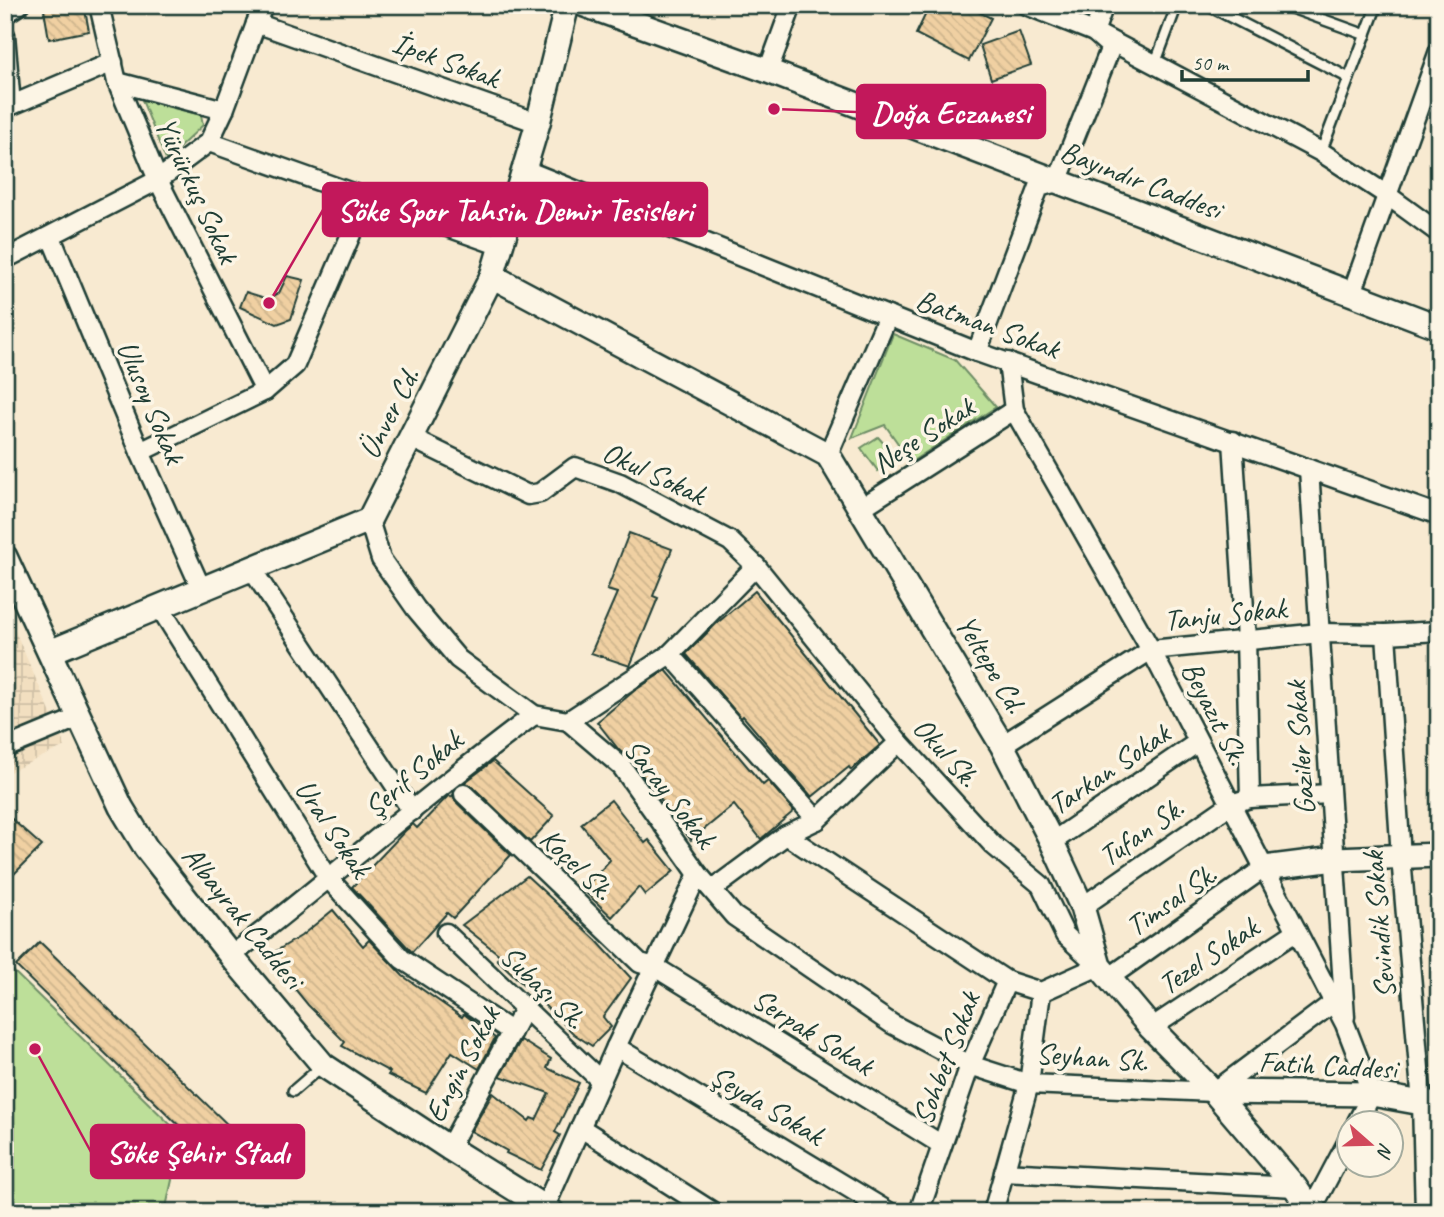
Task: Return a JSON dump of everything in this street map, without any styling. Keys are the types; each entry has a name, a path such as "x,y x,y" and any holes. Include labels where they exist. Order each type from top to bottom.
{"street":[{"path":"5,14 19,5"},
{"name":"Yürürkuş Sokak","path":"99,5 117,82 158,180 265,391"},
{"path":"5,259 158,180 209,142 224,110 263,5"},
{"name":"Ünver Cd.","path":"369,520 492,276 538,123 567,5"},
{"name":"Bayındır Caddesi","path":"585,5 768,71 1439,327"},
{"path":"768,71 792,5"},
{"path":"1026,5 1094,32 1321,152 1439,233"},
{"path":"1094,32 1104,5"},
{"name":"İpek Sokak","path":"256,23 538,123"},
{"path":"977,352 1040,187 1057,182 1111,47 1094,32"},
{"path":"5,36 7,104 113,62"},
{"path":"1352,293 1439,51"},
{"path":"117,82 224,110"},
{"path":"209,142 501,246"},
{"name":"Batman Sokak","path":"523,169 977,352 1439,515"},
{"path":"141,452 265,391 295,365 367,198"},
{"name":"Ulusoy Sokak","path":"51,237 201,588"},
{"path":"492,276 828,455 888,316"},
{"name":"Beyazıt Sk.","path":"1008,362 1014,410 1151,650 1345,1024 1372,1094"},
{"name":"Neşe Sokak","path":"861,508 1014,410"},
{"name":"Okul Sokak","path":"411,438 528,495 540,493 575,467 620,483 730,541 756,566"},
{"path":"1233,441 1246,639 1250,798"},
{"name":"Yeltepe Cd.","path":"828,455 1002,745 1082,907 1105,972 1151,1028 1214,1092 1312,1210"},
{"name":"Gaziler Sokak","path":"1309,470 1345,1024"},
{"path":"50,652 369,520 381,559 416,609 458,659 534,715 568,721 670,654 756,566"},
{"name":"Albayrak Caddesi","path":"5,557 121,807 146,848 231,956 323,1065 449,1148 549,1209"},
{"name":"Okul Sk.","path":"756,566 899,742 993,845 1041,885 1065,935 1105,972"},
{"path":"251,568 412,811"},
{"name":"Ural Sokak","path":"159,606 329,880 402,959 512,1032"},
{"name":"Tanju Sokak","path":"1002,745 1151,650 1320,634 1439,631"},
{"name":"Sevindik Sokak","path":"1386,634 1401,857 1430,1103 1425,1212"},
{"path":"670,654 817,820"},
{"name":"Şerif Sokak","path":"231,956 329,880 452,776 534,715"},
{"path":"5,748 80,718"},
{"name":"Saray Sokak","path":"568,721 622,768 698,874 734,916 892,1024 970,1065"},
{"path":"713,889 786,835 817,820 899,742"},
{"name":"Tarkan Sokak","path":"1052,842 1198,742"},
{"name":"Koçel Sk.","path":"464,794 640,963 655,967"},
{"name":"Tufan Sk.","path":"1082,907 1231,804 1250,798 1330,794"},
{"path":"786,835 1007,981"},
{"path":"1264,868 1335,859 1439,855"},
{"name":"Timsal Sk.","path":"1105,972 1264,868"},
{"path":"549,1209 616,1047 698,874"},
{"name":"Tezel Sokak","path":"1151,1028 1297,931"},
{"name":"Subaşı Sk.","path":"446,933 601,1081"},
{"name":"Serpak Sokak","path":"655,967 942,1146"},
{"path":"993,1212 1029,1084 1041,992 1105,972"},
{"name":"Sohbet Sokak","path":"919,1212 970,1065 1007,981 1041,992"},
{"path":"1214,1092 1334,1002"},
{"name":"Engin Sokak","path":"449,1148 525,1007"},
{"name":"Şeyda Sokak","path":"616,1047 888,1212"},
{"name":"Seyhan Sk.","path":"970,1065 1029,1084 1214,1092"},
{"name":"Fatih Caddesi","path":"1214,1092 1372,1094 1430,1103"},
{"path":"1364,1108 1372,1094"},
{"path":"581,1128 713,1212"},
{"path":"1312,1210 1336,1163"},
{"path":"1004,1171 1295,1187"}],"lane":[{"path":"1155,64 1177,5"},
{"path":"1208,5 1349,78"},
{"path":"1283,5 1366,35"},
{"path":"1321,152 1377,5"},
{"path":"293,1091 323,1065"}],"shaded area":[{"path":"5,608 65,746 5,774"}],"green space":[{"path":"142,100 201,115 203,125 166,160"},
{"path":"893,334 955,360 996,407 911,462 885,425 852,438"},
{"path":"878,437 896,457 878,471 861,448"},
{"path":"5,963 177,1131 167,1141 172,1180 165,1212 5,1212"}],"building":[{"path":"61,5 84,5 89,31 49,39 44,10"},
{"path":"930,5 965,5 991,18 969,61 916,34"},
{"path":"1019,31 1031,65 991,79 980,45"},
{"path":"287,276 304,280 291,319 277,324 240,307 246,292 268,299 279,293"},
{"path":"629,533 672,549 653,596 658,598 630,666 591,653 617,593 607,590"},
{"path":"755,591 880,745 851,770 849,767 812,797 686,654"},
{"path":"666,670 763,785 768,781 794,811 761,839 734,805 691,840 631,760 619,750 597,722 634,691"},
{"path":"493,761 554,816 530,842 472,786 464,783"},
{"path":"449,795 453,795 456,802 511,855 453,918 447,913 412,952 352,887 405,831 413,824 417,828"},
{"path":"611,800 645,843 649,840 674,871 645,895 639,887 612,917 583,890 610,860 581,824"},
{"path":"5,813 42,846 5,883"},
{"path":"527,876 596,940 631,978 603,1017 611,1027 592,1046 574,1034 497,959 501,956 462,925"},
{"path":"333,910 363,946 369,940 403,976 462,1017 464,1014 495,1038 479,1069 452,1052 426,1093 388,1075 390,1072 342,1046 345,1042 308,1005 268,956 301,936"},
{"path":"40,942 230,1127 206,1152 16,966"},
{"path":"521,1040 551,1059 547,1068 579,1083 555,1132 560,1135 541,1170 506,1153 507,1151 471,1131 493,1093 529,1121 531,1118 536,1120 549,1093 500,1076"}],"place":[{"name":"Doğa Eczanesi","path":"774,109"},
{"name":"Söke Spor Tahsin Demir Tesisleri","path":"269,303"},
{"name":"Söke Şehir Stadı","path":"35,1049"}]}
